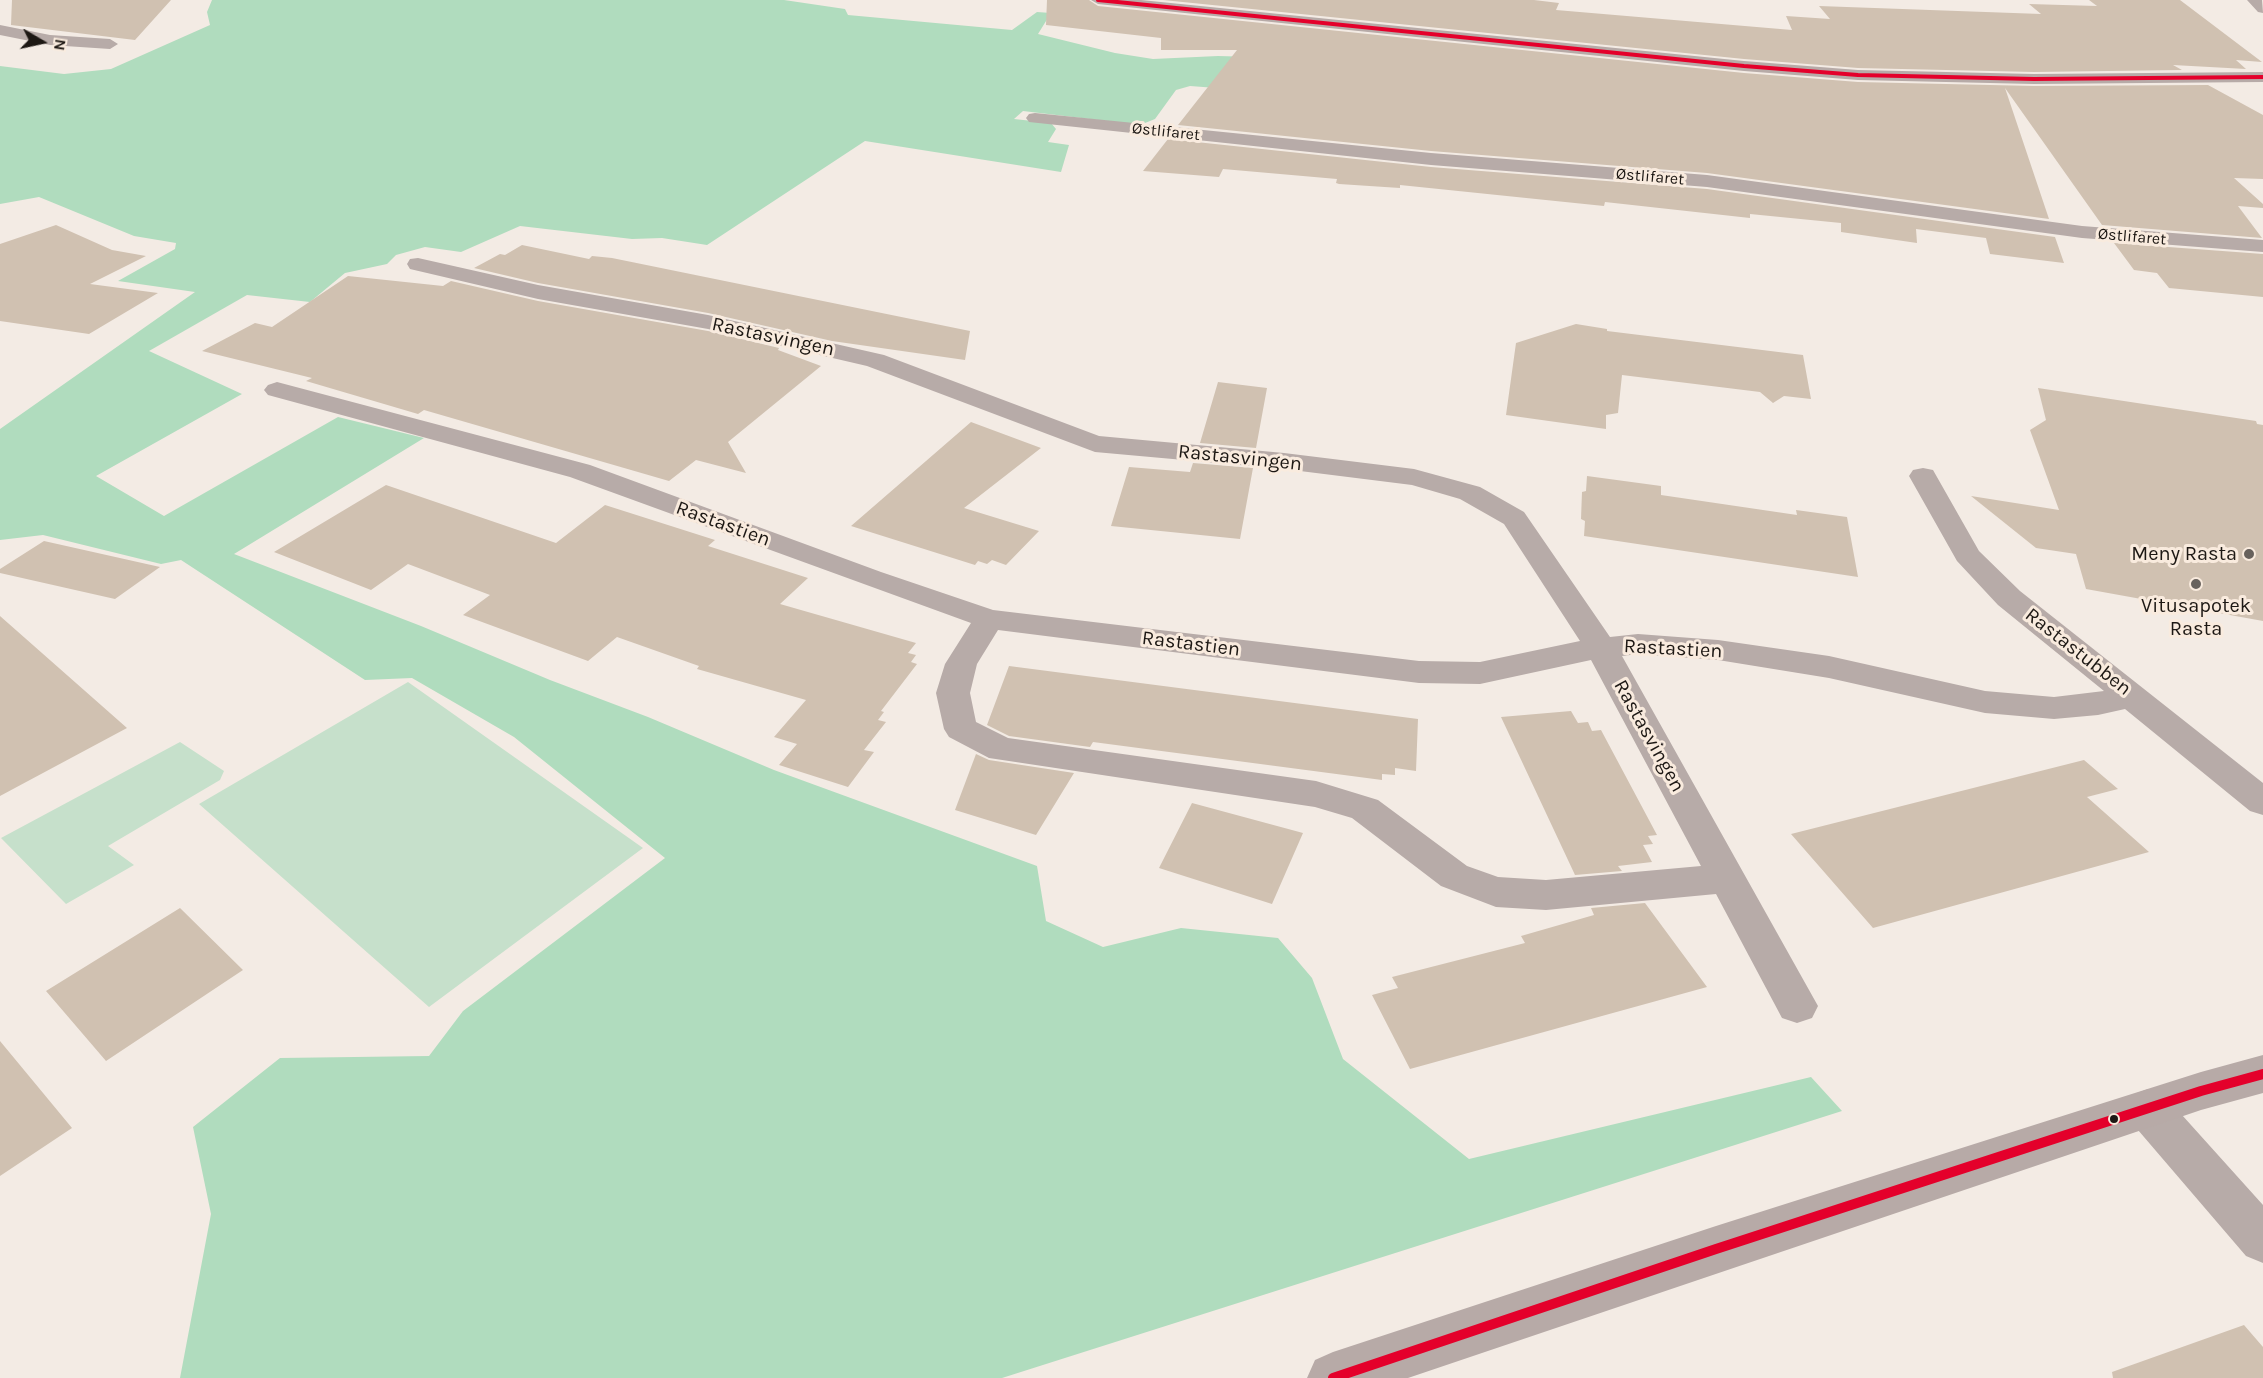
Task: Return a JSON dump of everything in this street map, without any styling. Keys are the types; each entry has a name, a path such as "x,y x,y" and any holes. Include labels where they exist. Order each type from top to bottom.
{"main road":[{"path":"1333,1378 1693,1257 2148,1109 2263,1074"}],"street":[{"path":"1098,0 1735,66 1835,74 2011,79 2263,77"},
{"path":"2254,0 2263,9"},
{"path":"0,30 50,40 110,44"},
{"name":"Østlifaret","path":"1035,118 1420,158 1707,181 2082,232 2263,246"},
{"name":"Rastasvingen","path":"418,264 538,292 708,322 875,360 1095,444 1284,461 1414,477 1470,493 1514,518 1601,648 1797,1006"},
{"name":"Rastastien","path":"277,390 580,471 870,578 989,619 1419,672 1480,673 1601,648 1638,644 1718,650 1829,667 1985,702 2054,708 2098,704 2133,696"},
{"name":"Rastastubben","path":"1923,476 1967,555 2009,598 2263,801"},
{"path":"989,619 961,663 953,693 961,729 1001,750 1316,794 1365,809 1454,876 1496,892 1546,895 1726,878"},
{"path":"2148,1109 2263,1240"}],"green space":[{"path":"212,0 784,0 845,9 848,15 1012,30 1037,12 1051,13 1038,34 1115,53 1153,59 1218,56 1294,58 1256,91 1190,86 1176,90 1155,119 1140,125 1023,111 1014,119 1051,123 1056,129 1048,142 1069,145 1061,172 865,141 707,245 662,238 632,239 520,226 461,252 425,247 396,255 387,264 345,273 310,302 247,295 149,351 242,394 96,476 164,516 338,417 424,438 234,554 421,626 774,770 1037,866 1046,921 1103,947 1181,928 1278,938 1312,978 1343,1059 1469,1159 1811,1077 1842,1111 1002,1378 180,1378 211,1214 193,1127 280,1058 429,1056 463,1011 665,858 514,737 412,678 365,680 181,560 161,564 43,535 0,540 0,429 195,292 118,281 175,249 176,243 134,236 39,197 0,204 0,66 64,74 111,69 210,25 207,12"},
{"path":"408,682 643,848 429,1007 199,804"},
{"path":"180,742 224,771 220,780 108,846 134,865 66,904 1,838"}],"building":[{"path":"12,0 171,0 135,40 11,25"},
{"path":"1047,0 1089,0 1098,6 1744,73 1858,82 2034,86 2208,85 2263,115 2263,179 2234,178 2263,204 2263,208 2238,206 2262,238 2102,225 2005,88 2049,219 1707,173 1431,151 1178,125 1237,50 1161,50 1161,38 1046,25"},
{"path":"1163,0 1534,0 1559,3 1556,10 1792,30 1786,16 1830,19 1819,6 2041,14 2029,4 2097,6 2089,0 2180,0 2262,62 2236,60 2246,69 2173,65 2182,70 2034,72 1858,68 1744,59"},
{"path":"1168,139 1431,167 1707,189 2055,237 2064,263 1990,254 1986,238 1916,229 1917,243 1841,232 1841,223 1750,214 1750,218 1605,202 1604,206 1400,185 1400,188 1339,184 1336,183 1337,179 1223,169 1219,177 1143,171"},
{"path":"56,225 112,250 146,256 90,284 158,293 89,334 0,321 0,244"},
{"path":"2114,243 2263,254 2263,297 2169,288 2157,273 2134,270"},
{"path":"522,245 589,259 592,256 612,258 970,331 965,360 832,341 708,313 538,283 474,268"},
{"path":"348,276 443,286 451,281 538,301 708,331 779,348 778,350 821,366 728,442 746,473 696,460 669,481 424,410 418,414 306,381 312,378 202,351 255,323 272,327"},
{"path":"1576,324 1607,329 1607,331 1803,355 1811,399 1784,396 1773,403 1760,392 1622,375 1618,413 1606,415 1606,429 1506,415 1516,343"},
{"path":"1218,382 1267,388 1256,448 1200,443"},
{"path":"2038,388 2256,421 2257,424 2263,425 2263,621 2086,589 2076,554 2036,548 1971,496 2059,510 2030,430 2046,420"},
{"path":"971,422 1041,448 964,508 1039,531 1006,565 992,560 987,564 978,561 975,565 851,526"},
{"path":"1193,463 1253,468 1240,539 1111,526 1129,467 1190,472"},
{"path":"1587,476 1661,486 1661,495 1797,515 1796,510 1847,517 1858,577 1584,536 1585,521 1581,519 1582,492 1586,491"},
{"path":"386,485 556,543 605,505 715,540 708,546 808,578 780,604 916,643 908,653 916,655 911,662 917,664 881,711 884,712 878,720 886,722 864,750 874,752 848,787 779,765 797,744 774,737 806,700 697,669 699,666 617,637 588,661 463,615 490,595 408,564 371,590 274,552"},
{"path":"44,541 160,567 115,599 0,573 0,569"},
{"path":"0,616 127,728 0,796"},
{"path":"1009,666 1418,719 1416,771 1395,768 1395,775 1382,774 1382,780 1093,742 1090,747 1009,736 987,725"},
{"path":"1571,711 1578,723 1588,722 1592,731 1601,730 1657,835 1648,836 1653,844 1643,845 1652,862 1618,866 1622,871 1575,875 1501,717"},
{"path":"976,754 989,760 1074,773 1036,835 955,810"},
{"path":"2084,760 2118,789 2087,797 2149,852 1873,928 1791,834"},
{"path":"1192,803 1303,833 1272,904 1159,868"},
{"path":"1645,903 1707,987 1410,1069 1372,995 1398,988 1392,977 1525,943 1521,936 1594,915 1591,908"},
{"path":"180,908 243,970 106,1061 46,991"},
{"path":"0,1041 72,1128 0,1176"},
{"path":"2244,1325 2263,1347 2263,1378 2113,1378 2112,1372"}],"transit line":[{"path":"1098,0 1744,66 1858,75 2034,79 2263,77"},
{"path":"1333,1378 1716,1249 2201,1091 2263,1074"}],"place":[{"name":"Meny Rasta","path":"2249,554"},
{"name":"Vitusapotek Rasta","path":"2196,584"}]}
